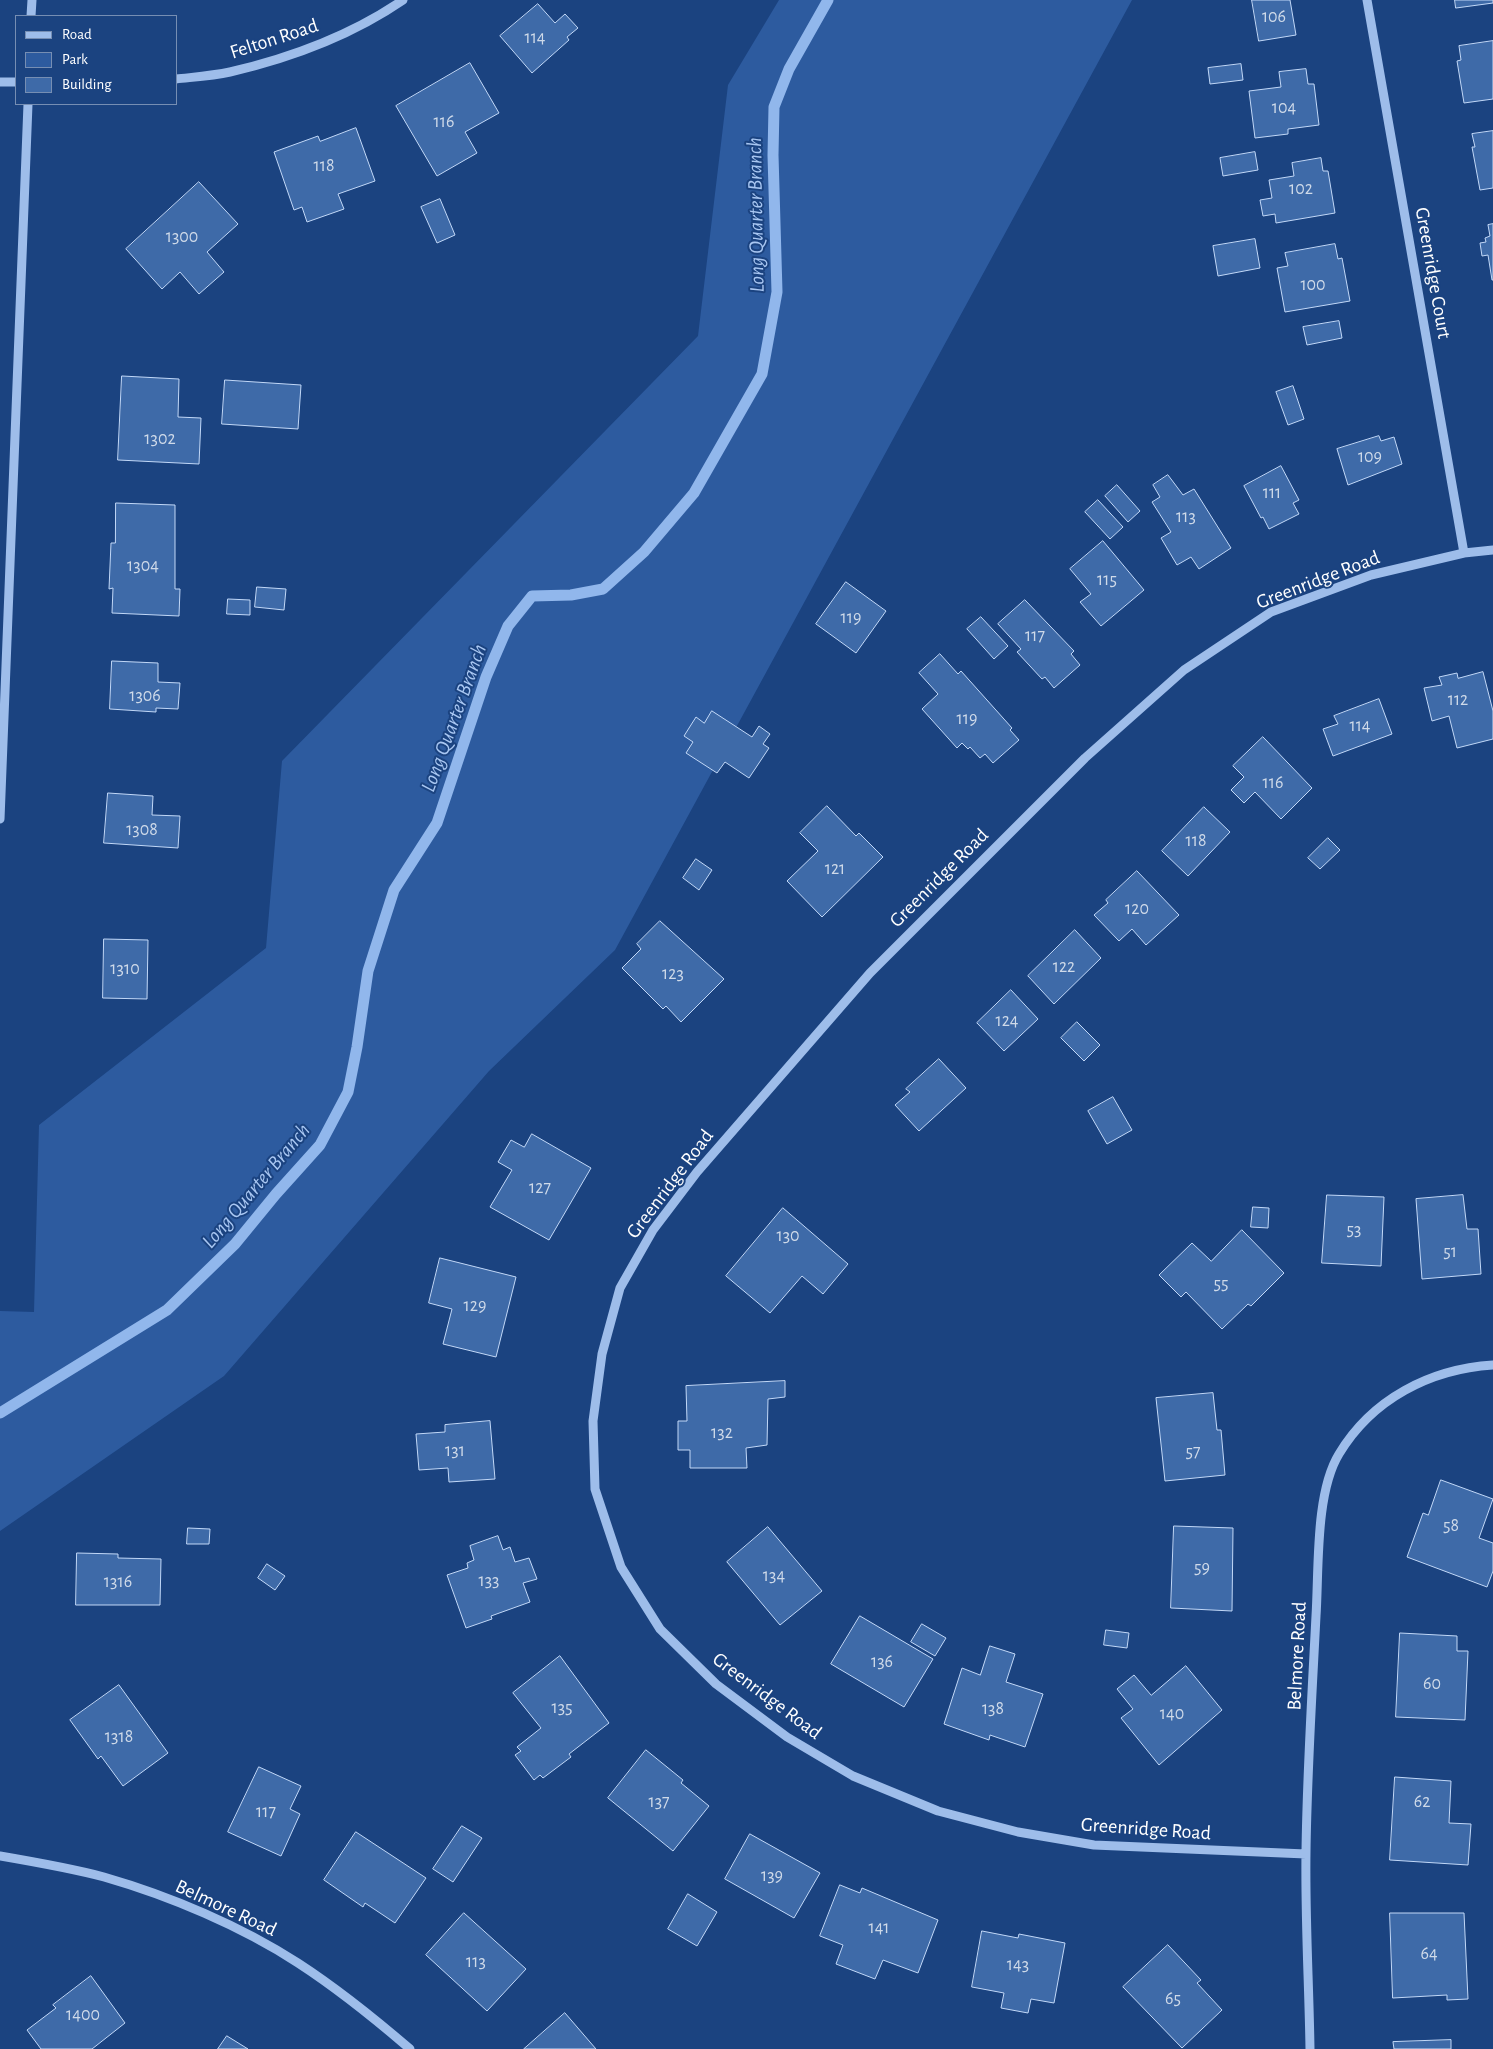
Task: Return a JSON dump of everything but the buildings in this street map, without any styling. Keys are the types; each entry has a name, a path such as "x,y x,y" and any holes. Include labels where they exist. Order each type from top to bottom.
{"street":[{"path":"31,15 32,0"},
{"name":"Felton Road","path":"178,80 229,72 305,50 382,15 403,0"},
{"name":"Greenridge Court","path":"1366,0 1464,553"},
{"path":"0,82 15,82"},
{"path":"0,819 28,105"},
{"name":"Greenridge Road","path":"1306,1854 1094,1846 1018,1832 938,1810 853,1776 787,1737 716,1684 660,1629 621,1567 596,1489 593,1421 602,1354 620,1288 652,1230 697,1172 870,973 1085,758 1184,670 1271,612 1371,575 1464,553 1493,550"},
{"name":"Belmore Road","path":"1310,2049 1306,1854 1308,1779 1321,1529 1327,1482 1338,1455 1356,1429 1384,1403 1404,1390 1433,1377 1476,1366 1493,1365"},
{"name":"Belmore Road","path":"0,1856 50,1864 104,1878 166,1899 236,1928 298,1963 363,2009 410,2049"}],"green space":[{"path":"779,0 1132,0 615,950 489,1071 224,1376 0,1531 0,1311 34,1312 39,1125 266,948 282,761 698,336 728,85"}],"waterway":[{"name":"Long Quarter Branch","path":"0,1413 167,1310 235,1244 320,1145 348,1092 357,1047 368,971 394,890 437,823 486,677 508,626 532,596 571,595 603,589 644,552 694,493 762,374 777,292 773,155 774,107 789,69 828,0"}]}
